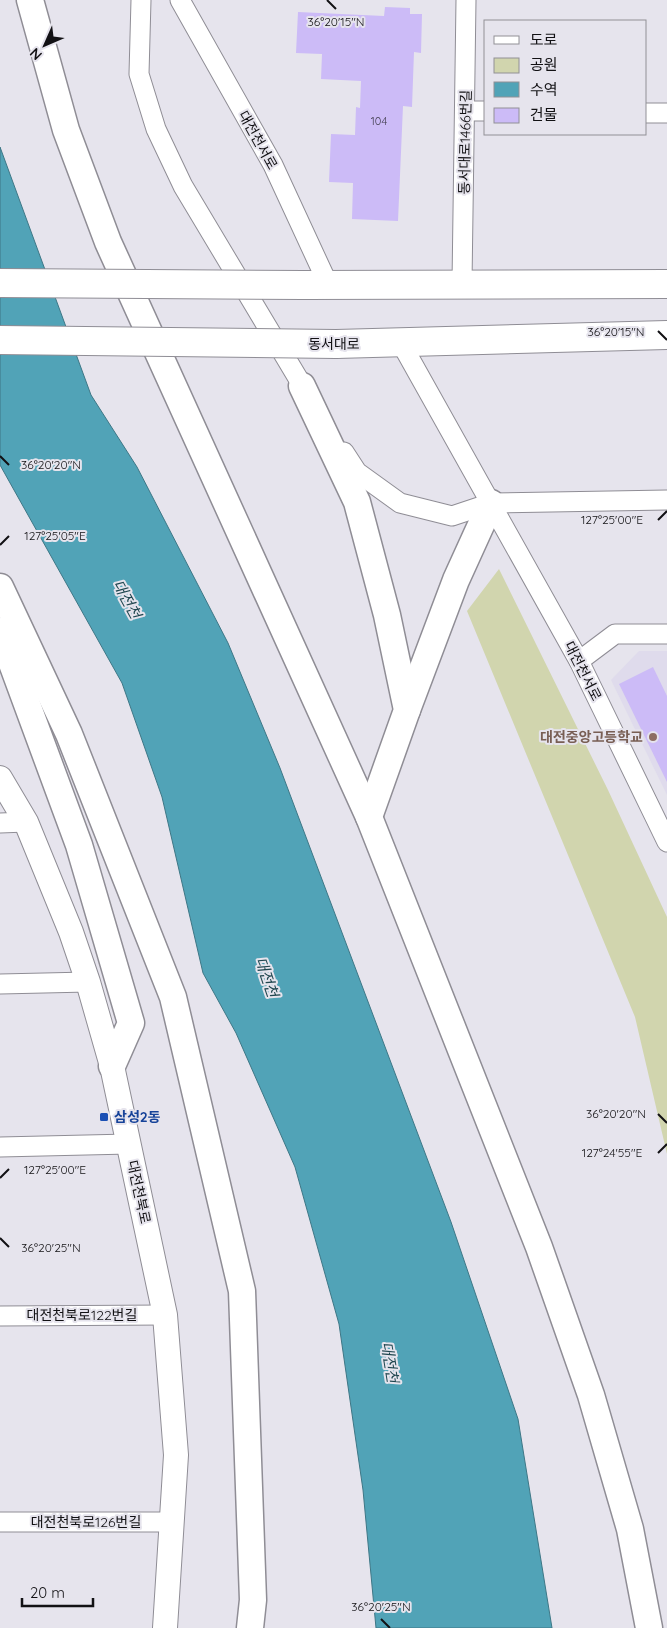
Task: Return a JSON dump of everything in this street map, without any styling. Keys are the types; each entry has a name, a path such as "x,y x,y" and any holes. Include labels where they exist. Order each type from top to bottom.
{"main road":[{"path":"30,0 66,130 108,242 368,817 539,1247 591,1395 630,1529 649,1628"},
{"path":"0,283 316,285 462,283 667,284"},
{"name":"동서대로","path":"0,340 336,344 667,335"},
{"path":"302,386 357,502 387,614 407,710"},
{"path":"368,817 456,580 491,503"},
{"path":"0,587 69,734 174,997 242,1292 253,1600 250,1628"},
{"path":"0,631 79,845 131,1023 112,1066"}],"street":[{"path":"141,0 139,4 139,74 156,129 183,186 302,386 357,472 400,503 452,516 491,503 667,500"},
{"name":"대전천서로","path":"180,0 273,165 316,285"},
{"name":"동서대로1466번길","path":"462,283 466,111 466,0"},
{"path":"466,111 484,111"},
{"path":"647,113 667,113"},
{"name":"대전천서로","path":"401,343 579,661 667,842"},
{"path":"579,661 615,634 667,634"},
{"name":"대전천북로","path":"0,778 26,822 71,932 88,982 112,1066 164,1315 176,1455 165,1628"},
{"path":"0,823 26,822"},
{"path":"0,984 88,982"},
{"path":"0,1147 129,1144"},
{"name":"대전천북로122번길","path":"0,1316 164,1315"},
{"name":"대전천북로126번길","path":"0,1522 171,1522"}],"shaded area":[{"name":"대전중앙고등학교","path":"639,651 667,651 667,795 611,680"}],"green space":[{"path":"499,569 608,790 667,917 667,1154 635,1017 467,611"}],"water":[{"name":"대전천","path":"0,147 91,395 137,467 228,643 280,768 451,1222 518,1419 552,1628 376,1628 363,1490 339,1324 295,1167 236,1033 203,973 162,797 122,683 0,465"}],"building":[{"path":"385,7 410,8 410,14 422,14 421,53 414,52 412,107 403,106 398,221 352,219 353,183 329,182 331,134 355,135 356,107 360,108 361,81 321,79 322,54 296,53 298,12 384,16"},
{"name":"대전중앙고등학교","path":"653,667 667,696 667,782 619,684"}],"place":[{"name":"대전중앙고등학교","path":"653,737"},
{"name":"삼성2동","path":"104,1117"}]}
